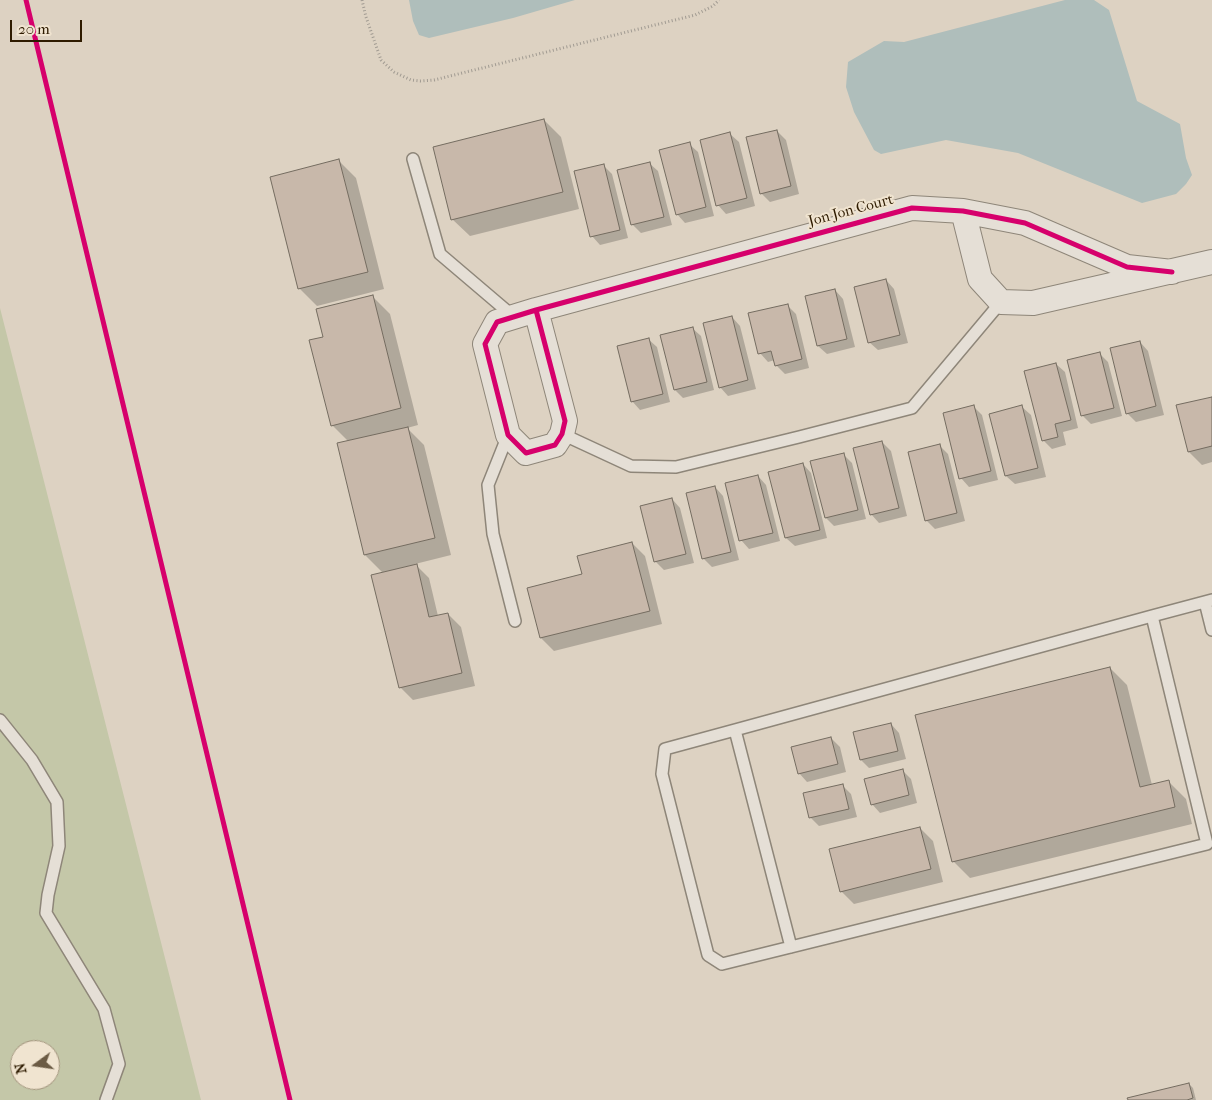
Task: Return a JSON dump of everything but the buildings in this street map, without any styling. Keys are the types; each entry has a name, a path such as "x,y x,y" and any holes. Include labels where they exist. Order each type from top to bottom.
{"street":[{"name":"Jon Jon Court","path":"508,435 485,344 497,322 912,208 963,211 1026,224 1127,267 1172,272"},
{"path":"963,211 980,279 1001,302"},
{"name":"Jon Jon Court","path":"1001,302 1033,303 1212,262"},
{"path":"508,435 526,453 555,445 562,434 565,421 536,310"}],"lane":[{"path":"413,159 440,254 514,317"},
{"path":"562,434 631,466 676,467 912,408 1001,302"},
{"path":"508,435 488,485 493,534 514,621"},
{"path":"1152,616 1209,843 722,964 708,955 662,774 665,749 1152,616 1208,601 1212,630"},
{"path":"0,720 32,760 57,802 59,846 46,913 104,1009 119,1064 106,1100"},
{"path":"735,730 791,947"}],"path":[{"path":"362,0 381,60 394,72 411,80 420,81 434,80 695,15 713,6 719,0"}],"green space":[{"path":"0,308 201,1100 0,1100"}],"shaded area":[{"path":"409,0 575,0 513,18 429,38 419,35 413,21"},
{"path":"1065,0 1094,0 1109,10 1137,101 1180,124 1186,158 1192,175 1176,194 1142,203 1018,153 946,140 881,154 874,150 854,112 846,87 848,62 884,41 904,42"}],"cycle path":[{"path":"26,0 290,1100"},
{"path":"536,310 565,421 562,434 555,445 526,453 508,435 485,344 497,322 536,310 912,208 963,211 1025,223 1127,267 1172,272"}]}
